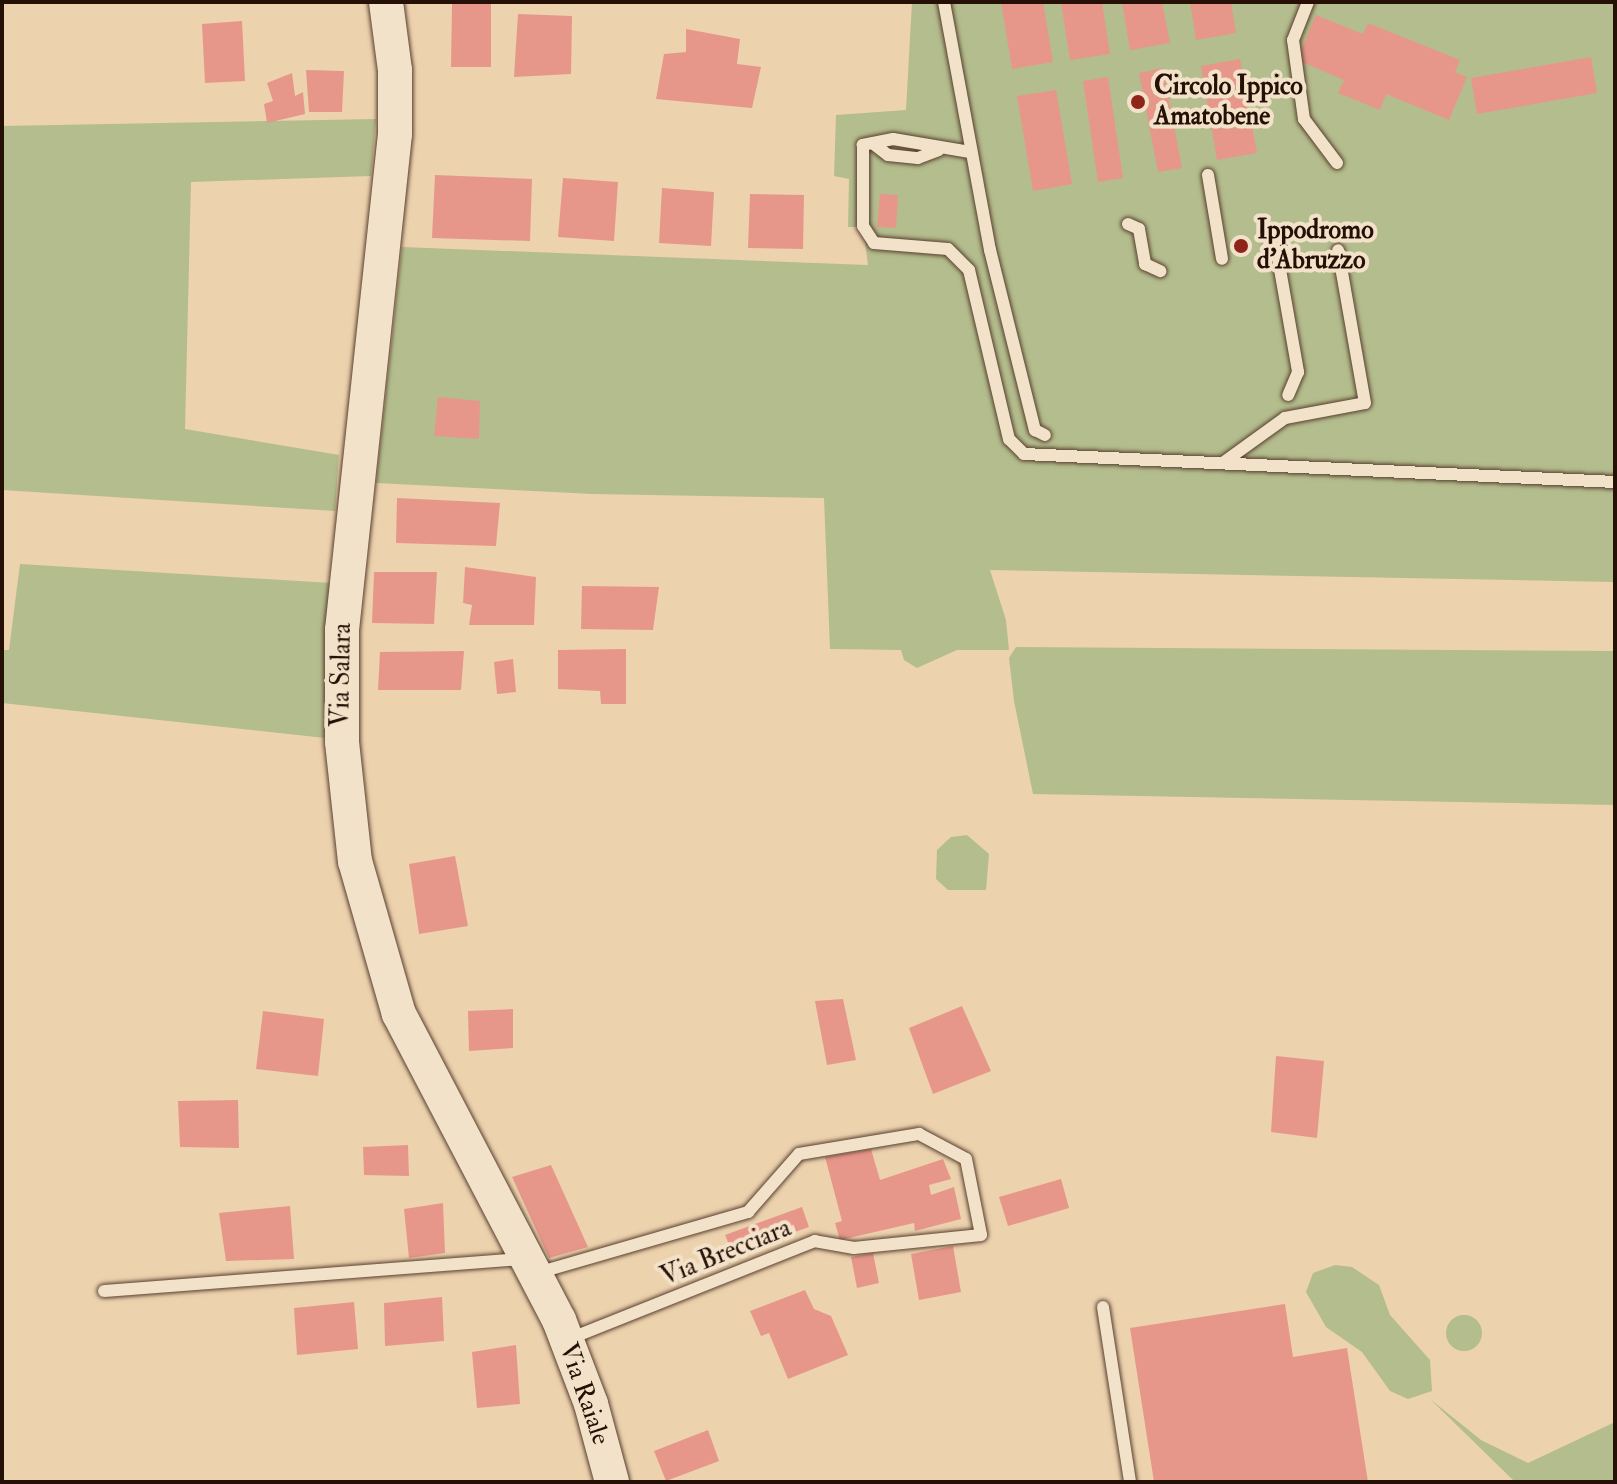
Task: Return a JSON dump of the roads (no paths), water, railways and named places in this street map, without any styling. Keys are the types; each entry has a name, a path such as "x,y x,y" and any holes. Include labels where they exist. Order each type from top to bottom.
{"street":[{"name":"Via Salara","path":"386,2 397,102 347,552 340,688 346,794 355,861 399,1014 553,1307"},
{"name":"Via Raiale","path":"553,1307 591,1404 612,1482"}],"lane":[{"path":"944,2 970,152 1035,430 1045,435"},
{"path":"1308,2 1293,40 1304,119 1337,163"},
{"path":"970,152 939,150 919,141 893,139 863,145 863,226 874,243 893,249 948,249 969,270 1009,439 1024,454 1615,482"},
{"path":"1208,175 1222,259"},
{"path":"1128,224 1139,229 1145,264 1160,271"},
{"path":"1270,250 1278,258 1298,372 1288,395"},
{"path":"1224,462 1285,418 1365,403 1338,250"},
{"name":"Via Brecciara","path":"533,1266 748,1212 799,1154 919,1134 966,1159 981,1235 854,1248 815,1241 566,1340"},
{"path":"104,1291 533,1266"},
{"path":"1103,1307 1130,1482"}],"place":[{"name":"Circolo Ippico Amatobene","path":"1138,102"},
{"name":"Ippodromo d'Abruzzo","path":"1241,246"}]}
